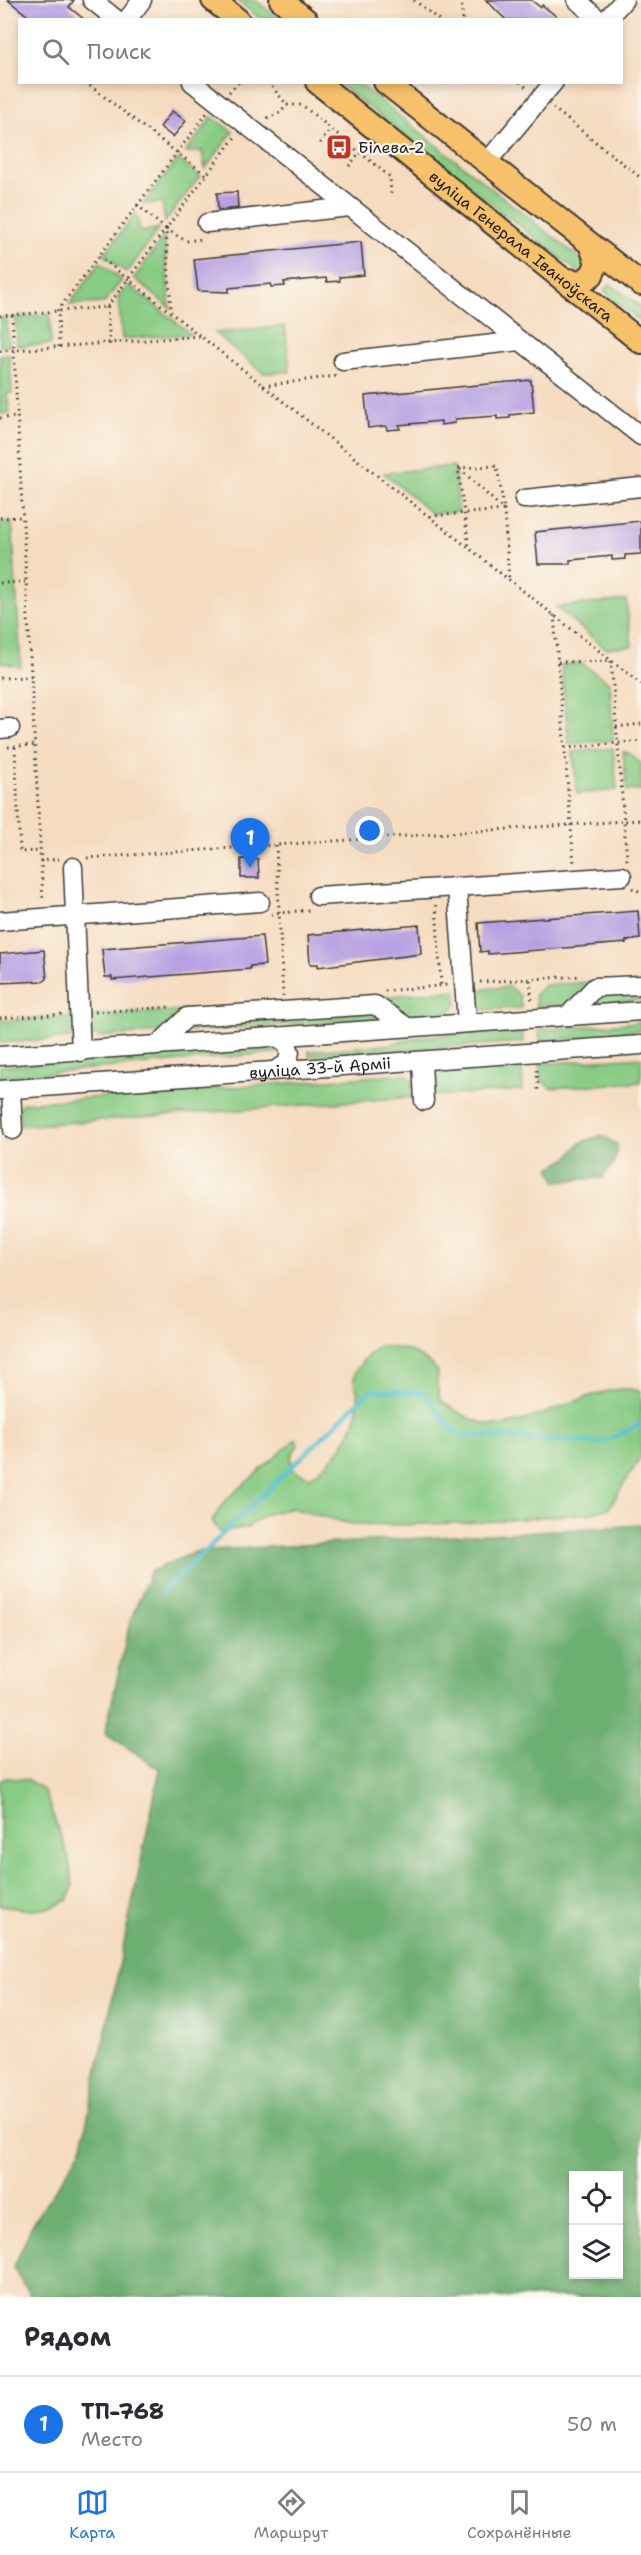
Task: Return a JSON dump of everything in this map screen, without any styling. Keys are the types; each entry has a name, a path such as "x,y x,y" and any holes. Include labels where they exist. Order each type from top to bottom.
{"main road":[{"path":"213,0 236,18"},
{"path":"281,0 304,18"},
{"name":"вуліца Генерала Іваноўскага","path":"319,84 641,342"},
{"path":"389,84 634,279"},
{"path":"563,279 581,282 592,275 597,263 590,244"},
{"path":"599,308 595,295 600,281 609,274 634,279"}],"street":[{"path":"92,0 114,18"},
{"path":"128,18 142,0"},
{"path":"577,0 597,18"},
{"path":"608,18 624,0"},
{"path":"194,84 641,436"},
{"path":"487,162 552,84"},
{"path":"207,223 349,207"},
{"path":"343,361 520,341"},
{"path":"524,498 641,487"},
{"path":"71,862 81,1052"},
{"path":"316,903 457,887 626,876"},
{"path":"457,887 467,1023"},
{"path":"0,921 75,915 264,908"},
{"path":"568,1016 595,987 641,985"},
{"path":"157,1046 187,1017 375,1005 407,1028"},
{"name":"вуліца 33-й Арміі","path":"0,1056 641,1011"},
{"path":"315,1035 305,1041 302,1052 306,1062 315,1067"},
{"path":"275,1038 286,1042 290,1052 287,1064 276,1070"},
{"name":"вуліца 33-й Арміі","path":"6,1090 641,1045"},
{"path":"422,1062 424,1101"},
{"path":"6,1090 13,1130"}],"path":[{"path":"414,0 437,18"},
{"path":"461,0 463,18"},
{"path":"88,84 207,175"},
{"path":"60,346 58,310 177,152 236,84"},
{"path":"270,84 287,105"},
{"path":"522,84 641,178"},
{"path":"280,113 287,105 302,105 390,177 391,198"},
{"path":"320,143 331,129"},
{"path":"110,345 107,307 237,134"},
{"path":"349,166 360,152"},
{"path":"137,205 166,229 171,313"},
{"path":"99,256 641,684"},
{"path":"0,316 107,307"},
{"path":"12,315 44,918"},
{"path":"0,351 110,345 201,336"},
{"path":"0,418 18,417"},
{"path":"458,468 497,466 504,510 509,580"},
{"path":"458,468 469,548"},
{"path":"458,468 504,510"},
{"path":"428,516 504,510"},
{"path":"0,518 23,517"},
{"path":"0,583 26,582"},
{"path":"554,615 572,823 574,880"},
{"path":"558,662 611,661"},
{"path":"611,661 624,821 626,876 641,892"},
{"path":"0,678 31,677"},
{"path":"616,726 641,724"},
{"path":"565,748 641,741"},
{"path":"0,747 34,746"},
{"path":"15,747 20,852 40,851"},
{"path":"40,861 71,862 572,823 641,820"},
{"path":"276,845 284,1000"},
{"path":"433,900 436,903 441,986"},
{"path":"264,908 279,913 316,903"},
{"path":"530,980 532,1006"},
{"path":"536,1065 538,1092"}],"green space":[{"path":"236,0 255,0 278,18 260,18"},
{"path":"339,84 359,84 586,263 586,269 578,272"},
{"path":"212,117 233,132 205,169 202,151 185,153"},
{"path":"178,159 200,176 165,222 162,203 143,204"},
{"path":"136,213 141,232 159,228 127,273 104,255"},
{"path":"164,237 170,308 134,278"},
{"path":"100,262 122,280 104,303 69,305"},
{"path":"610,284 641,307 641,322 608,295 604,290"},
{"path":"129,285 191,334 122,339 118,297"},
{"path":"50,315 51,344 17,346 16,317"},
{"path":"0,318 6,318 9,346 0,346"},
{"path":"285,326 290,372 263,373 215,333"},
{"path":"9,354 12,393 7,394 10,413 0,414 0,355"},
{"path":"454,466 459,512 432,514 384,473"},
{"path":"0,522 12,522 21,667 0,662"},
{"path":"626,600 632,646 605,648 556,607"},
{"path":"581,663 610,683 613,740 569,744 561,665"},
{"path":"613,748 617,790 577,794 573,752"},
{"path":"623,752 627,752 641,763 641,790 627,791"},
{"path":"593,982 572,1005 536,1006 535,994 545,985"},
{"path":"510,987 520,996 521,1008 482,1010 473,1004 471,990"},
{"path":"456,990 457,1004 450,1012 396,1016 376,997"},
{"path":"641,993 641,1000 587,1004 595,996"},
{"path":"187,1010 164,1032 97,1037 91,1032 89,1016"},
{"path":"376,1012 385,1018 178,1032 187,1024"},
{"path":"74,1016 76,1029 71,1038 0,1043 0,1021"},
{"path":"641,1022 641,1030 611,1036 540,1041 539,1030"},
{"path":"522,1030 523,1042 309,1056 309,1051 385,1045 426,1036"},
{"path":"282,1047 283,1052 0,1077 0,1066"},
{"path":"641,1057 641,1082 551,1088 541,1080 540,1064"},
{"path":"522,1066 523,1090 432,1096 431,1073"},
{"path":"406,1074 412,1080 414,1097 21,1126 18,1110 22,1103"},
{"path":"601,1135 618,1145 614,1163 602,1178 556,1181 550,1168 568,1158 580,1143"},
{"path":"379,1346 412,1352 424,1359 438,1371 437,1385 440,1400 465,1416 486,1424 509,1424 528,1419 609,1391 627,1389 641,1392 641,1456 609,1508 592,1513 482,1522 400,1525 351,1524 291,1508 266,1514 248,1527 220,1532 212,1521 225,1501 296,1439 298,1445 291,1456 292,1470 310,1477 337,1453 350,1432 358,1409 355,1374 364,1360"},
{"path":"641,1525 641,2297 31,2297 14,2267 31,2227 81,2150 160,1769 105,1733 130,1621 151,1571 197,1551"},
{"path":"6,1778 29,1780 44,1791 68,1855 73,1886 68,1900 50,1908 35,1910 0,1905 0,1781"}],"building":[{"path":"8,0 74,0 69,7 83,18 30,18"},
{"path":"486,0 531,0 540,7 542,5 558,18 504,18"},
{"path":"172,111 186,121 173,137 160,127"},
{"path":"237,192 238,208 218,210 217,193"},
{"path":"361,242 364,275 339,277 340,281 327,282 326,278 284,282 285,286 271,287 271,284 229,288 229,292 198,291 194,259"},
{"path":"531,380 534,412 510,415 510,418 497,419 497,416 455,419 455,423 441,425 441,421 399,425 400,429 387,430 386,426 368,428 365,396"},
{"path":"641,521 641,554 625,555 625,559 612,560 612,556 570,560 570,564 538,564 535,532"},
{"path":"241,859 258,859 259,878 241,878"},
{"path":"638,911 640,939 626,941 626,943 488,954 488,951 480,952 478,923"},
{"path":"419,925 421,954 318,967 318,964 310,964 308,935"},
{"path":"262,936 265,965 250,966 250,969 112,980 112,977 105,977 102,949"},
{"path":"44,950 47,979 0,983 0,954"}],"waterway":[{"path":"162,1593 371,1390 423,1393 458,1435 601,1443 641,1424"}],"place":[{"name":"Білева-2","path":"339,147"},
{"name":"ТП-768","path":"250,868"}]}
